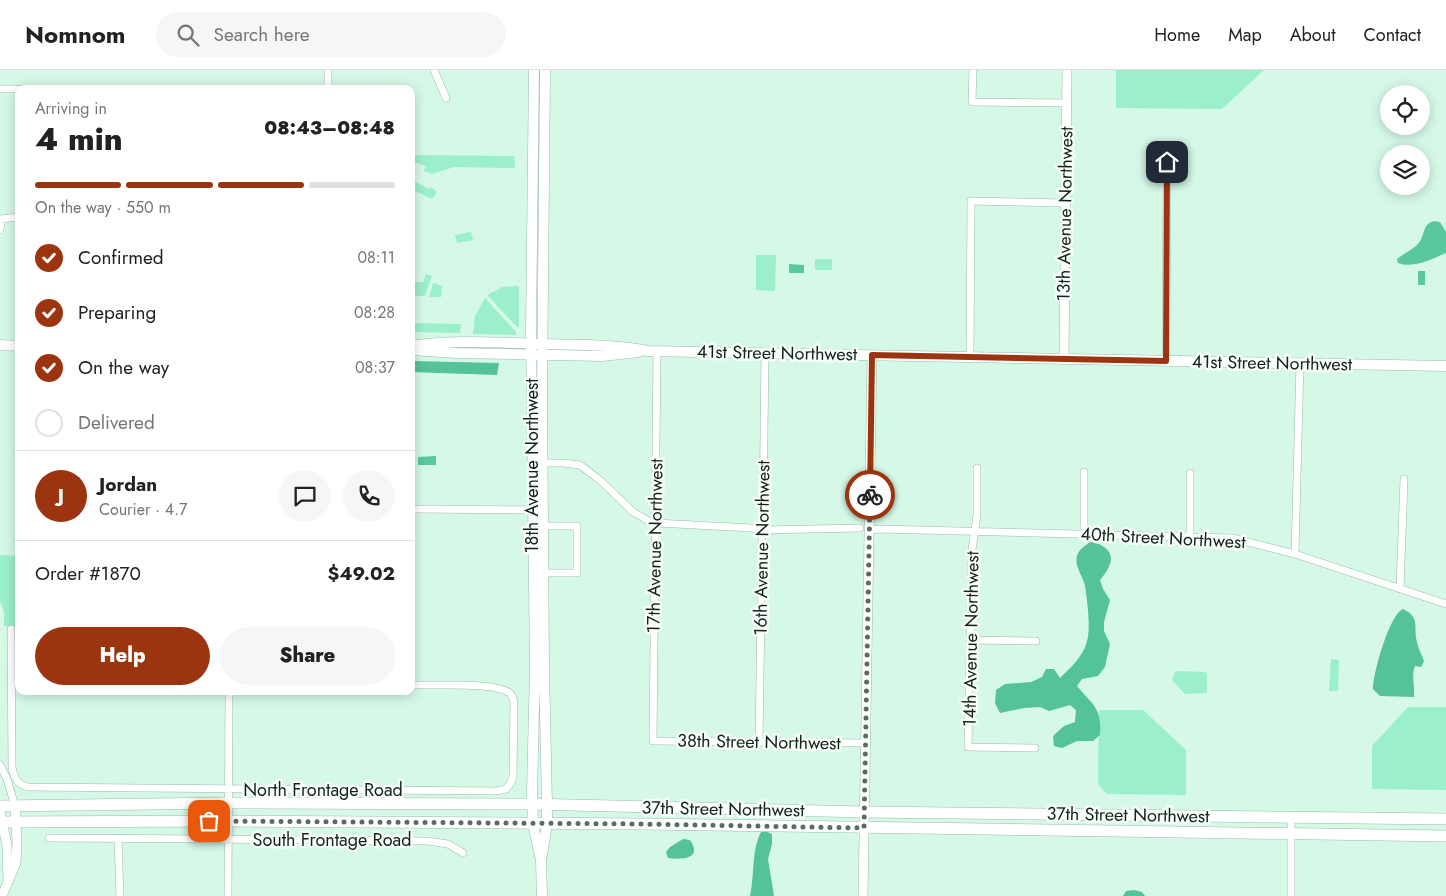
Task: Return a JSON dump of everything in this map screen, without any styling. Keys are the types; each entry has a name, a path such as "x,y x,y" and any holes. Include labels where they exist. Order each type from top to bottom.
{"main road":[{"name":"18th Avenue Northwest","path":"534,70 531,349 542,526 548,805 541,860"},
{"name":"18th Avenue Northwest","path":"542,896 541,860 533,824 535,669 532,510 537,463 543,355 545,70"},
{"name":"41st Street Northwest","path":"415,348 456,353 531,349 543,344 613,346 652,351 1446,366"},
{"path":"0,346 15,346"},
{"name":"41st Street Northwest","path":"531,349 543,355 611,356 652,351"},
{"name":"37th Street Northwest","path":"0,806 228,803 533,804 864,812 1446,818"},
{"name":"37th Street Northwest","path":"1,819 16,822 228,821 652,824 1446,836"}],"street":[{"path":"328,70 328,85"},
{"path":"434,70 446,98"},
{"path":"973,70 972,102 1066,103"},
{"name":"13th Avenue Northwest","path":"1064,359 1067,70"},
{"path":"0,89 15,89"},
{"path":"1166,361 1167,162"},
{"path":"970,357 971,202 1065,203"},
{"path":"0,230 1,219 15,217"},
{"name":"17th Avenue Northwest","path":"652,351 656,523 653,741"},
{"name":"16th Avenue Northwest","path":"759,743 762,538 760,530 763,516 766,352"},
{"path":"863,896 872,355"},
{"path":"1295,554 1300,363"},
{"path":"537,463 580,465 601,481 633,512 656,523 760,530 860,528"},
{"name":"14th Avenue Northwest","path":"978,468 977,515 972,550 968,747 1035,748"},
{"path":"1084,472 1084,533"},
{"path":"1190,472 1190,536"},
{"path":"1400,589 1404,479"},
{"path":"415,509 532,510"},
{"path":"542,526 577,526 577,573 543,573"},
{"name":"40th Street Northwest","path":"870,530 1084,533 1190,536 1243,540 1295,554 1446,604"},
{"path":"11,629 15,682"},
{"path":"971,640 1036,641"},
{"name":"North Frontage Road","path":"15,682 12,768 17,781 21,785 28,787 228,790 496,791 506,789 513,777 514,697 504,689 485,686 415,685"},
{"path":"228,896 229,695"},
{"name":"38th Street Northwest","path":"653,741 866,743"},
{"path":"0,765 7,779 15,806 16,822 16,863 2,896"},
{"path":"1291,817 1291,896"},
{"path":"1,819 7,846 8,882"},
{"name":"South Frontage Road","path":"49,838 427,841 448,844 463,852"},
{"path":"118,839 120,896"}],"shaded area":[{"path":"1116,70 1264,70 1222,109 1116,108"},
{"path":"415,155 514,156 515,168 454,167 432,174 424,171 426,166 415,162"},
{"path":"415,182 430,189 431,187 437,192 432,199 415,191"},
{"path":"1435,221 1440,222 1446,232 1446,253 1416,264 1404,265 1398,263 1397,259 1420,242 1428,224"},
{"path":"471,232 473,240 457,243 455,235"},
{"path":"756,255 776,255 775,291 756,290"},
{"path":"815,259 832,259 832,270 815,270"},
{"path":"789,264 804,265 804,273 789,273"},
{"path":"1418,271 1425,271 1425,285 1418,285"},
{"path":"426,274 432,276 425,296 415,296 415,282 423,282"},
{"path":"433,283 442,286 441,297 429,297"},
{"path":"519,286 519,327 517,327 487,295 503,287"},
{"path":"485,298 516,332 516,335 473,334 475,316"},
{"path":"415,323 461,324 460,333 415,332"},
{"path":"415,361 499,363 497,375 415,372"},
{"path":"436,456 436,465 418,465 418,457"},
{"path":"1090,542 1099,544 1107,549 1111,557 1108,568 1100,580 1110,600 1104,622 1104,631 1110,644 1105,667 1098,676 1082,679 1077,686 1098,713 1100,735 1093,741 1077,741 1062,748 1054,746 1053,736 1064,726 1075,722 1076,710 1070,705 1049,711 1040,707 1000,713 995,703 996,690 1005,684 1031,682 1042,677 1046,669 1054,669 1060,678 1080,657 1087,641 1089,621 1085,586 1076,560 1082,548"},
{"path":"0,555 15,556 15,626 4,626 4,612 0,601"},
{"path":"1403,609 1409,612 1414,619 1416,636 1424,661 1421,667 1415,666 1413,677 1414,697 1380,696 1373,689 1379,659 1392,622"},
{"path":"1331,659 1339,660 1338,691 1329,691"},
{"path":"1177,671 1205,672 1207,674 1207,693 1185,694 1172,680"},
{"path":"1408,707 1446,707 1446,790 1372,789 1372,746"},
{"path":"1099,710 1143,710 1186,750 1186,795 1107,794 1098,784"},
{"path":"765,831 772,834 772,844 768,859 774,896 750,896 754,855 761,832"},
{"path":"683,839 690,840 694,851 692,855 679,859 668,858 666,852 670,847"},
{"path":"1126,891 1142,892 1145,896 1123,896"}],"way so far":[{"path":"209,821 642,824 864,828 870,495"}],"route":[{"path":"870,495 872,355 1166,361 1167,162"}]}
